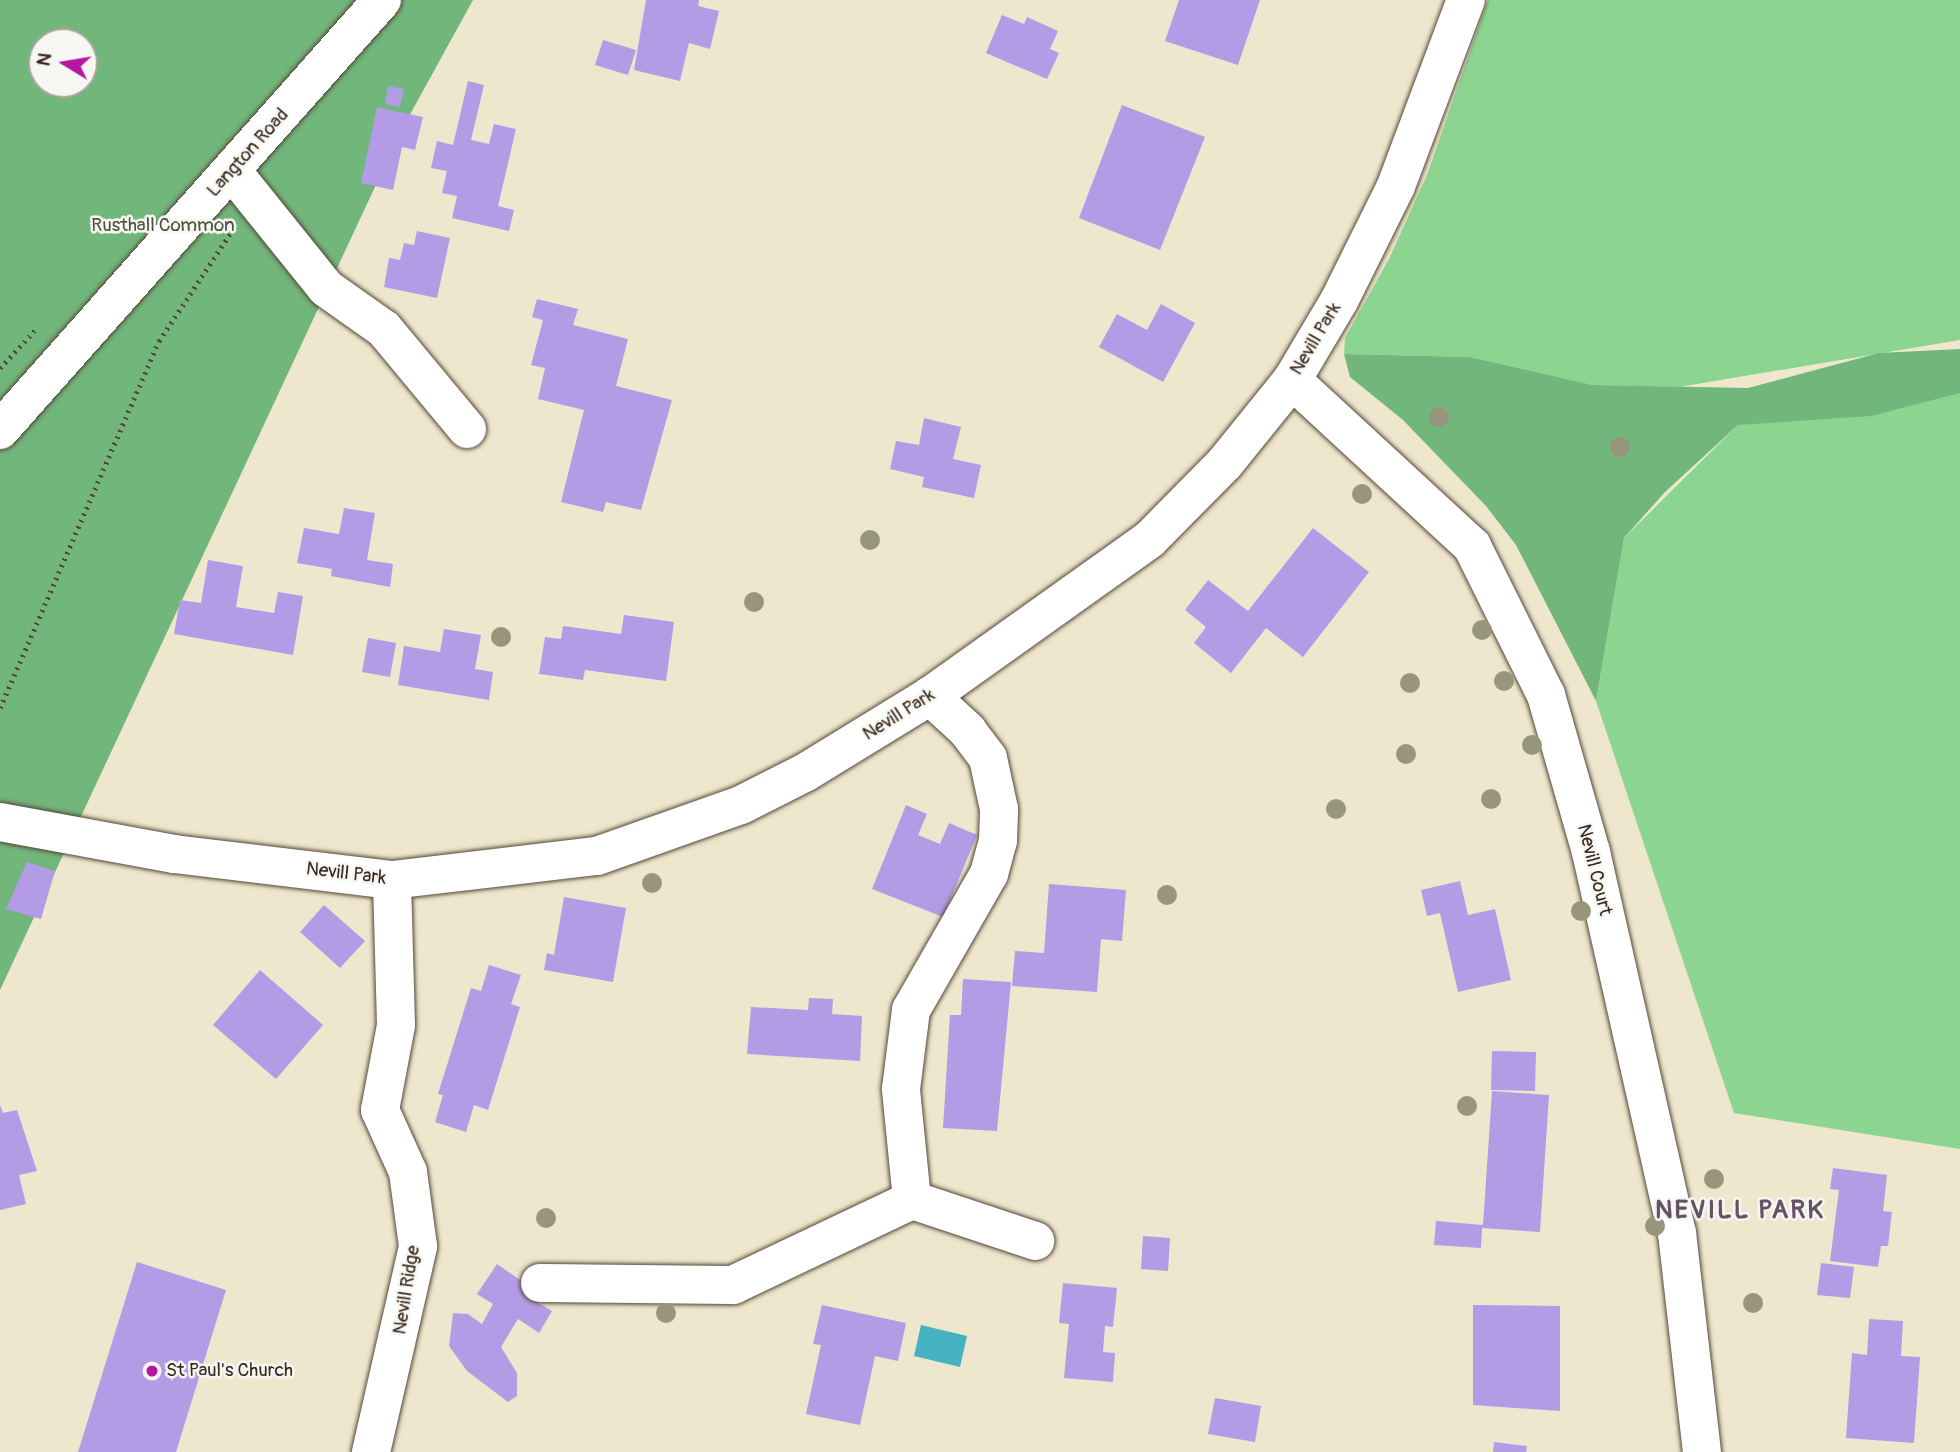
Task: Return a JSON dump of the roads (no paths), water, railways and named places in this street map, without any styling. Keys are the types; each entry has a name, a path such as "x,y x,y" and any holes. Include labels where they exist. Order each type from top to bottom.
{"street":[{"name":"Langton Road","path":"0,430 242,186 382,0"},
{"name":"Nevill Park","path":"0,822 174,854 392,880 597,856 741,805 930,696 1150,540 1224,463 1292,380 1339,301 1396,186 1466,0"},
{"path":"242,186 326,288 384,329 467,429"},
{"name":"Nevill Court","path":"1292,380 1472,547 1546,695 1591,852 1677,1233 1702,1452"},
{"path":"912,1199 901,1089 911,1010 989,874 999,841 999,809 988,758 968,731 930,696"},
{"name":"Nevill Ridge","path":"371,1452 418,1246 408,1172 380,1110 396,1025 392,880"},
{"path":"540,1283 733,1285 912,1199 1035,1241"}],"water":[{"path":"921,1325 967,1336 960,1367 914,1356"}],"place":[{"name":"St Paul's Church","path":"152,1371"}],"district":[{"name":"NEVILL PARK","path":"1740,1211"}],"park label":[{"name":"Rusthall Common","path":"163,226"}]}
